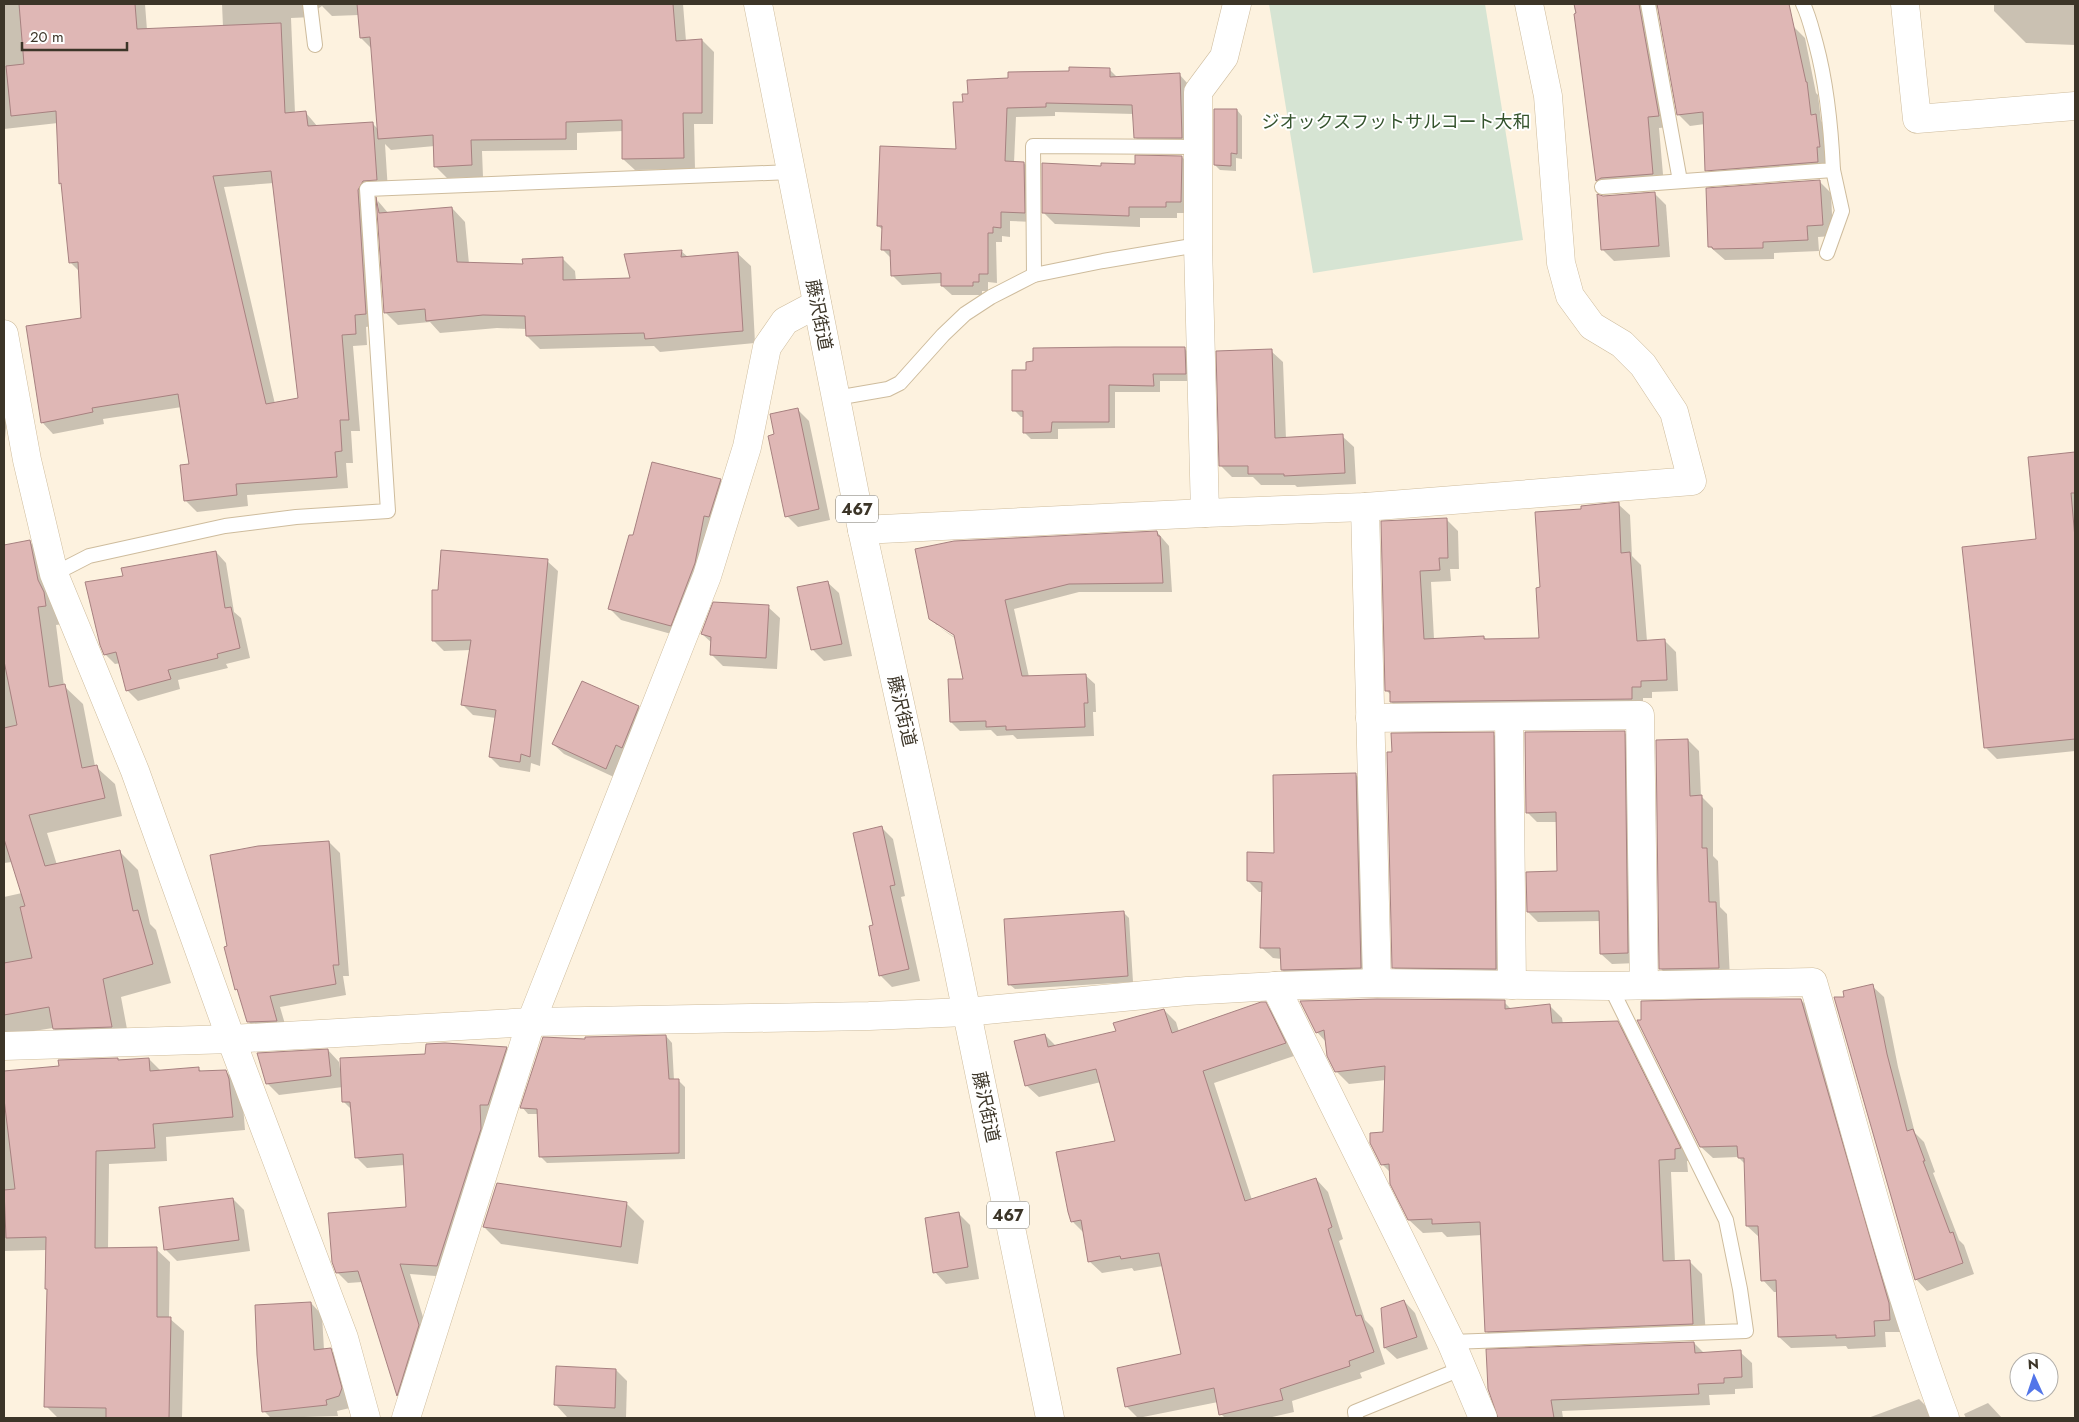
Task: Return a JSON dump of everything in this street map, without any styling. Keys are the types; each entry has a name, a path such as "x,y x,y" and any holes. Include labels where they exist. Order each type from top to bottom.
{"main road":[{"name":"藤沢街道","path":"758,4 862,530 918,781 1050,1418"},
{"path":"1205,512 1198,245 1198,92 1224,57 1237,4"},
{"path":"862,530 1205,512 1365,507 1692,481 1674,412 1643,365 1622,344 1592,326 1570,296 1561,263 1548,96 1529,4"},
{"path":"1905,4 1917,119 2075,106"},
{"path":"406,1418 532,1022 707,576 747,446 768,347 785,321 817,304"},
{"path":"4,334 27,460 54,574 135,771 231,1039 344,1338 366,1418"},
{"path":"1365,507 1377,983"},
{"path":"1370,718 1640,715 1644,985"},
{"path":"1509,717 1512,985"},
{"path":"4,1046 231,1039 532,1022 869,1016 966,1012 1187,991 1275,986 1377,983 1610,986 1813,982 1886,1239 1928,1374 1945,1418"},
{"path":"1275,986 1451,1342 1483,1418"}],"lane":[{"path":"310,4 315,45"},
{"path":"1648,4 1680,181"},
{"path":"1803,4 1808,14 1824,71 1831,121 1833,170 1842,211 1827,254"},
{"path":"1034,275 1033,146 1199,147"},
{"path":"1602,187 1833,170"},
{"path":"54,574 89,556 226,526 296,517 388,511 367,189 791,172"},
{"path":"836,398 888,389 900,383 943,335 965,314 991,297 1034,275 1198,245"},
{"path":"1451,1342 1746,1331 1740,1289 1726,1220 1610,986"},
{"path":"1356,1418 1355,1412 1463,1368"}],"green space":[{"name":"ジオックスフットサルコート大和","path":"1269,4 1485,4 1523,240 1313,273"}],"building":[{"path":"19,4 135,4 137,29 281,23 285,113 306,111 308,126 373,122 377,180 363,181 358,190 366,314 355,315 356,334 342,335 349,420 340,420 342,451 335,452 337,477 236,484 237,495 184,501 180,465 189,464 178,394 92,408 93,412 41,423 26,326 81,318 78,262 69,263 61,183 59,184 56,111 11,116 6,66 24,64","holes":["271,171 298,398 266,404 213,176"]},
{"path":"357,4 673,4 676,41 702,39 702,113 683,113 684,158 622,159 622,120 566,122 566,139 471,140 472,165 434,167 433,135 378,139 370,37 360,38"},
{"path":"1574,4 1639,4 1659,116 1648,117 1653,174 1601,178 1596,181"},
{"path":"1657,4 1789,4 1807,82 1811,115 1816,114 1820,147 1817,147 1818,162 1705,171 1703,112 1677,115"},
{"path":"1069,67 1110,68 1110,77 1180,73 1182,138 1134,138 1132,105 1046,103 1046,107 1007,108 1005,161 1024,162 1025,213 1001,212 1001,228 993,227 993,233 988,233 988,274 979,274 979,282 973,282 973,286 941,286 941,273 891,276 890,250 881,250 882,226 877,226 880,146 956,149 953,102 963,102 962,94 968,94 967,80 1008,78 1008,72 1069,71"},
{"path":"1214,109 1237,109 1237,154 1231,153 1231,166 1214,165"},
{"path":"1135,155 1182,156 1181,202 1166,202 1166,207 1129,207 1129,216 1042,213 1042,163 1101,166 1101,163 1135,164"},
{"path":"1820,180 1823,225 1807,226 1808,240 1763,242 1763,248 1713,249 1708,247 1706,188"},
{"path":"1655,192 1659,246 1601,250 1597,194 1603,196"},
{"path":"376,197 379,213 452,207 457,262 523,264 522,259 563,257 563,280 630,278 624,254 682,250 681,257 738,252 743,331 645,339 644,333 526,336 525,316 483,315 426,321 425,309 384,313"},
{"path":"1185,347 1186,374 1153,374 1154,386 1109,385 1109,422 1052,422 1051,432 1023,433 1023,411 1012,411 1012,370 1026,370 1026,362 1033,361 1033,348"},
{"path":"1272,349 1275,438 1343,434 1345,473 1284,476 1284,474 1248,474 1248,466 1219,466 1216,351"},
{"path":"798,408 819,509 785,517 768,436 774,434 770,414"},
{"path":"2075,452 2075,493 2071,493 2075,538 2075,739 1984,748 1962,547 2036,539 2028,457"},
{"path":"652,462 721,479 709,517 704,516 695,563 671,626 608,609 629,535 633,535"},
{"path":"1619,502 1621,553 1630,552 1637,641 1665,639 1667,680 1641,681 1641,687 1632,687 1632,699 1390,702 1390,691 1385,691 1381,521 1447,518 1448,558 1439,558 1440,570 1420,571 1424,639 1484,636 1484,639 1539,638 1536,588 1540,587 1535,512 1581,509 1581,506"},
{"path":"1157,531 1158,536 1160,536 1163,583 1069,584 1005,600 1022,676 1086,674 1088,703 1084,703 1085,727 1006,730 1006,726 986,727 986,721 950,722 948,679 963,679 954,635 929,619 915,549 954,541"},
{"path":"30,540 38,580 44,592 46,606 38,607 49,687 65,684 82,768 97,765 105,798 29,815 45,866 120,850 133,911 138,910 153,964 103,979 112,1027 53,1029 49,1007 4,1015 4,963 32,958 20,907 25,906 4,839 4,728 17,725 4,661 4,545"},
{"path":"441,550 548,559 530,757 521,754 520,762 489,757 496,710 461,705 471,640 432,641 432,590 438,590"},
{"path":"216,551 225,608 231,607 240,648 217,654 218,658 168,670 171,679 126,691 116,652 104,655 100,645 85,582 123,576 121,568"},
{"path":"828,581 842,644 811,650 797,587"},
{"path":"713,602 769,605 766,658 710,655 711,637 701,634"},
{"path":"582,681 639,706 622,748 616,745 606,769 552,744"},
{"path":"1625,731 1628,953 1600,954 1599,911 1527,912 1526,872 1557,871 1556,812 1526,813 1525,732"},
{"path":"1494,732 1496,969 1392,968 1387,752 1392,752 1391,733"},
{"path":"1688,739 1690,796 1702,795 1702,848 1707,848 1709,902 1716,902 1719,968 1659,969 1656,740"},
{"path":"1356,773 1361,968 1281,970 1280,948 1260,948 1262,882 1247,881 1247,852 1274,853 1273,775"},
{"path":"882,826 895,885 890,886 909,969 879,976 869,926 873,925 853,833"},
{"path":"329,841 339,965 333,965 336,984 270,996 277,1021 247,1022 237,989 235,990 224,947 227,946 210,855 258,846"},
{"path":"1124,911 1128,976 1008,985 1004,919"},
{"path":"1873,984 1887,1054 1907,1131 1913,1129 1925,1161 1923,1161 1950,1233 1953,1232 1963,1263 1915,1280 1834,997 1844,997 1843,991"},
{"path":"1377,999 1505,1000 1505,1009 1550,1004 1552,1023 1618,1021 1681,1148 1675,1149 1675,1159 1659,1160 1663,1261 1690,1260 1693,1324 1485,1332 1480,1222 1432,1224 1432,1219 1408,1220 1390,1184 1389,1164 1381,1165 1370,1143 1370,1133 1383,1132 1385,1066 1335,1072 1327,1056 1324,1030 1316,1033 1300,1001"},
{"path":"1801,999 1889,1303 1890,1320 1874,1321 1875,1336 1836,1338 1836,1335 1778,1337 1776,1280 1761,1281 1758,1226 1746,1226 1744,1158 1738,1158 1737,1146 1700,1147 1637,1020 1641,1020 1641,1001"},
{"path":"1261,1002 1266,1002 1286,1043 1203,1071 1245,1201 1316,1178 1332,1227 1328,1229 1356,1316 1361,1315 1374,1352 1349,1361 1350,1366 1280,1389 1283,1400 1219,1415 1214,1388 1125,1407 1117,1368 1181,1354 1159,1253 1121,1259 1120,1256 1088,1262 1081,1220 1071,1222 1068,1212 1056,1152 1115,1141 1096,1069 1025,1086 1014,1041 1045,1034 1048,1047 1116,1031 1113,1023 1164,1009 1172,1033"},
{"path":"666,1035 669,1079 679,1079 679,1153 539,1157 537,1109 520,1108 543,1037 585,1039 585,1037"},
{"path":"445,1043 507,1047 488,1105 480,1105 481,1129 437,1266 400,1264 419,1325 397,1396 358,1271 336,1273 332,1262 328,1213 406,1207 403,1154 355,1158 350,1102 342,1102 340,1058 425,1054 426,1044"},
{"path":"328,1049 331,1076 266,1084 257,1053"},
{"path":"118,1058 118,1060 149,1058 150,1071 199,1067 199,1071 226,1070 229,1079 233,1117 153,1124 155,1148 96,1151 95,1248 157,1247 157,1317 171,1317 169,1418 106,1418 106,1408 44,1407 47,1289 45,1289 46,1237 6,1238 4,1190 15,1189 4,1099 4,1071 59,1066 58,1060"},
{"path":"497,1183 627,1202 621,1247 483,1227"},
{"path":"233,1198 239,1240 164,1250 159,1207"},
{"path":"959,1212 968,1267 933,1273 925,1218"},
{"path":"1404,1300 1417,1337 1384,1348 1381,1308"},
{"path":"311,1302 314,1350 331,1348 342,1388 339,1396 326,1400 327,1405 262,1412 255,1305"},
{"path":"1694,1342 1695,1353 1741,1350 1742,1377 1724,1378 1724,1383 1698,1384 1699,1394 1551,1400 1554,1418 1498,1418 1488,1389 1486,1349"},
{"path":"556,1366 616,1369 615,1408 554,1405"}]}
